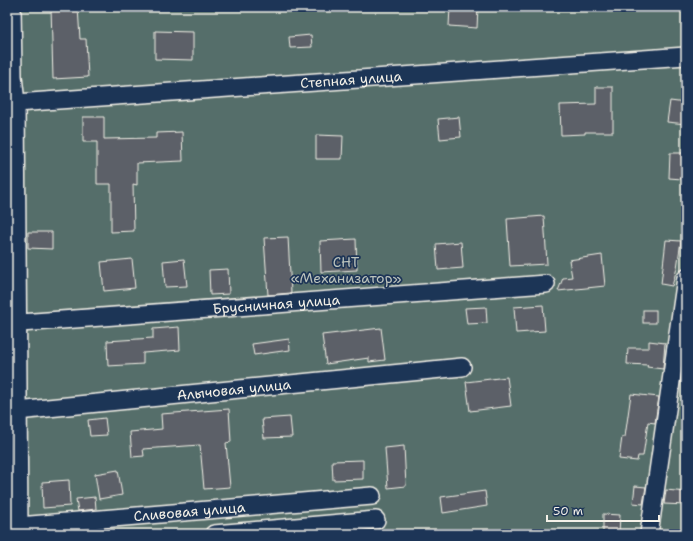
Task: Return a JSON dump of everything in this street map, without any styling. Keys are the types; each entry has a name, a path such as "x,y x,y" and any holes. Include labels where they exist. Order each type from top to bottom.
{"street":[{"path":"12,7 10,76 16,103 12,232 12,411 15,529"},
{"name":"Степная улица","path":"16,103 686,56"},
{"path":"650,534 686,278"},
{"name":"Брусничная улица","path":"12,323 546,284"},
{"name":"Алычовая улица","path":"12,411 462,368"},
{"name":"Сливовая улица","path":"15,529 372,496"},
{"path":"214,534 376,520"}],"green space":[{"name":"СНТ «Механизатор»","path":"7,7 686,7 686,534 7,534"}],"building":[{"path":"51,7 78,7 80,39 86,39 88,77 53,79"},
{"path":"450,7 478,7 477,28 449,26"},
{"path":"155,31 193,32 193,60 155,59"},
{"path":"311,35 312,47 290,48 289,37"},
{"path":"596,87 613,87 613,132 585,132 585,134 561,135 560,105 596,104"},
{"path":"670,101 686,103 686,124 667,122"},
{"path":"83,117 104,117 104,139 156,138 156,133 182,132 183,161 137,163 137,185 133,184 134,231 111,232 111,184 97,184 97,142 83,142"},
{"path":"459,117 461,137 440,139 438,119"},
{"path":"316,135 343,136 342,159 316,159"},
{"path":"670,153 683,153 682,179 669,178"},
{"path":"544,216 547,264 510,266 507,219"},
{"path":"28,232 52,232 52,249 28,248"},
{"path":"288,237 291,293 268,295 264,238"},
{"path":"356,239 357,270 321,272 320,241"},
{"path":"666,240 681,241 677,268 672,286 661,284"},
{"path":"461,242 463,268 438,270 436,244"},
{"path":"602,255 605,286 558,291 563,278 572,277 569,260"},
{"path":"132,259 135,288 104,291 101,262"},
{"path":"184,259 187,286 165,287 163,261"},
{"path":"228,269 229,294 210,295 209,270"},
{"path":"543,305 545,331 516,333 514,307"},
{"path":"486,307 487,323 467,324 465,308"},
{"path":"643,310 656,310 656,323 643,323"},
{"path":"179,327 180,350 143,353 143,364 108,366 107,341 153,338 153,329"},
{"path":"381,328 385,360 369,362 369,358 326,364 322,335"},
{"path":"289,339 290,350 254,355 252,344"},
{"path":"649,341 665,343 663,369 647,367 648,365 627,364 628,348 649,348"},
{"path":"685,357 686,358 686,373 682,372"},
{"path":"507,377 511,406 470,411 466,382"},
{"path":"631,394 659,397 655,423 648,422 643,456 638,456 637,461 619,459 622,437 625,437"},
{"path":"229,409 231,442 226,443 230,487 204,489 200,445 143,449 144,456 132,457 130,432 162,429 161,414"},
{"path":"290,417 292,437 264,438 262,419"},
{"path":"105,418 107,435 90,436 88,420"},
{"path":"404,446 406,486 388,488 385,448"},
{"path":"363,460 363,479 333,480 332,461"},
{"path":"118,470 122,495 99,499 95,474"},
{"path":"69,480 70,506 43,508 42,482"},
{"path":"635,486 646,487 643,504 633,503"},
{"path":"666,490 686,492 686,505 664,504"},
{"path":"485,491 487,506 443,513 441,497"},
{"path":"95,497 96,509 78,511 76,499"},
{"path":"603,514 620,515 619,534 603,534"}]}
